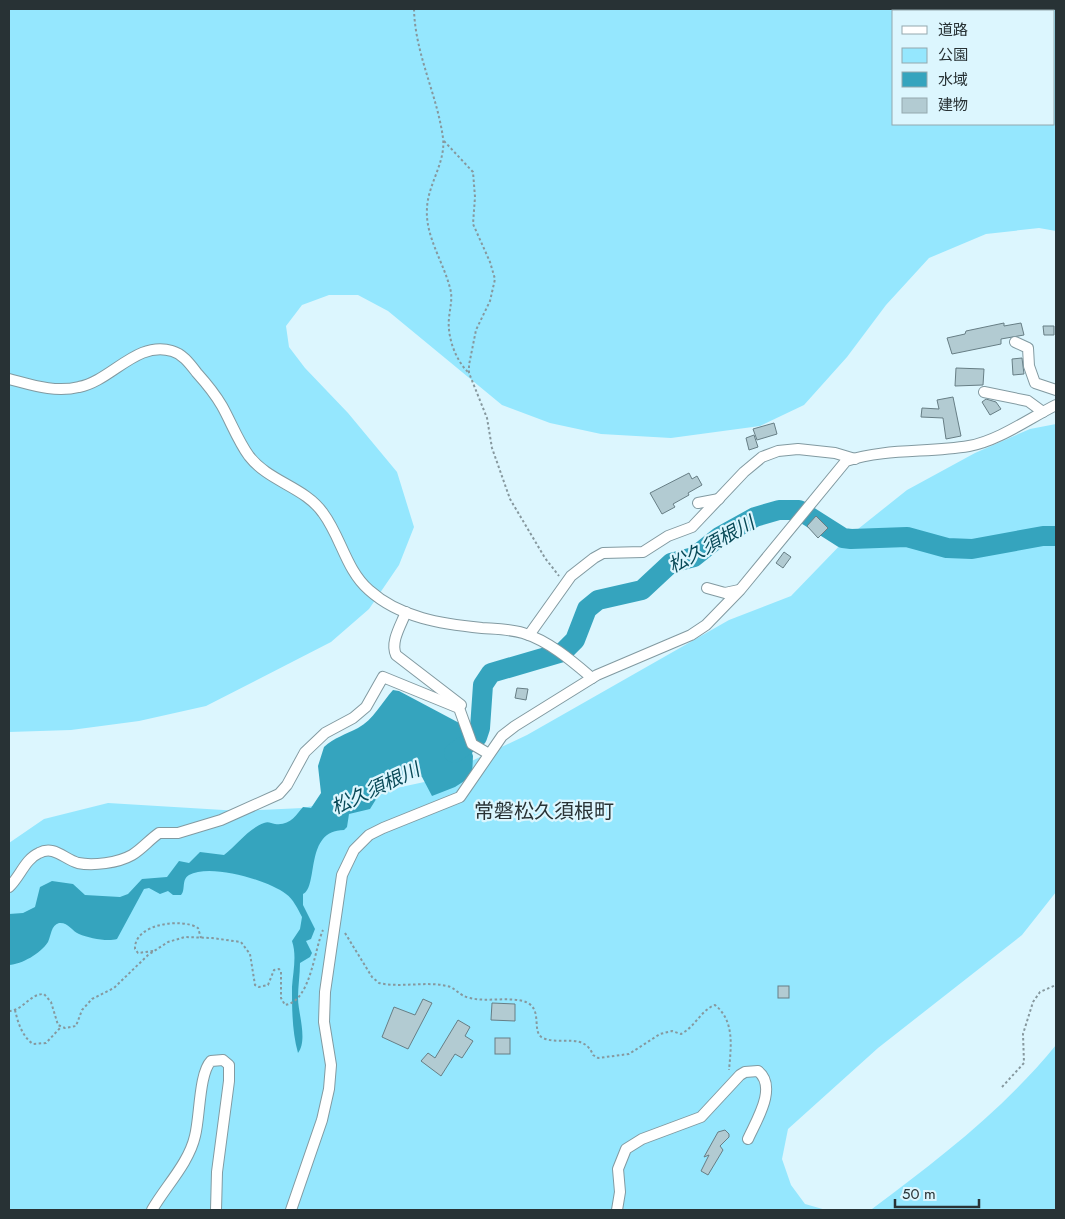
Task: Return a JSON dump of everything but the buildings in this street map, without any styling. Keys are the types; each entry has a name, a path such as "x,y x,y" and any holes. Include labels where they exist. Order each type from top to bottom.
{"street":[{"path":"1015,342 1028,348 1029,366 1035,383 1056,390"},
{"path":"9,379 50,389 80,387 100,379 138,354 159,350 170,350 180,354 215,395 253,461 264,471 306,496 322,510 359,580 382,601 406,612 447,624 515,631 529,635 549,646 592,678"},
{"path":"984,392 1028,401 1043,412"},
{"path":"291,1210 322,1120 329,1089 331,1066 323,1009 329,928 342,875 354,850 369,836 383,828 460,797 504,734 592,678 691,635 706,625 740,590 846,462 872,454 969,446 988,441 1056,404"},
{"path":"529,635 571,576 600,554 639,553 668,536 692,527 749,468 770,453 798,449 835,453 855,458"},
{"path":"698,503 719,499"},
{"path":"707,588 725,593 740,590"},
{"path":"406,612 396,638 395,653 461,705 472,744 489,754"},
{"path":"9,887 18,878 30,858 45,850 52,850 78,862 111,862 131,856 159,833 174,834 192,829 266,802 279,794 287,785 305,752 326,733 353,718 366,707 383,677 462,710"},
{"path":"152,1210 195,1139 202,1099 203,1073 211,1061 219,1060 229,1064 230,1081 217,1172 216,1210"},
{"path":"617,1210 620,1192 618,1169 626,1149 642,1139 701,1117 745,1072 754,1071 762,1075 766,1084 765,1097 748,1139"}],"path":[{"path":"414,9 416,38 440,119 444,141 437,173 426,207 428,229 451,290 448,321 453,348 464,368 469,373"},
{"path":"444,141 473,172 475,197 472,224 490,262 494,279 490,301 476,330 469,373 487,418 492,448 510,499 545,558 565,584"},
{"path":"155,950 138,952 135,949 137,939 142,932 153,927 194,925 198,928 201,938"},
{"path":"9,1011 22,1007 34,996 44,994 52,1002 56,1020 61,1027 69,1028 76,1026 80,1012 87,1003 114,988 155,950 179,938 234,940 244,944 252,958 254,983 259,987 268,985 274,970 279,968 282,1000 286,1004 291,1004 306,988 329,928 342,930 372,977 379,983 447,986 460,996 471,999 523,1001 532,1006 536,1011 538,1033 541,1037 549,1040 580,1041 598,1058 629,1054 672,1031 681,1034 687,1031 709,1007 715,1005 727,1017 729,1028 729,1078 731,1085"},
{"path":"1002,1086 1024,1063 1025,1055 1022,1034 1035,997 1046,988 1056,985"},
{"path":"15,1010 25,1037 33,1044 46,1043 61,1027"}],"green space":[{"path":"9,9 1056,9 1056,231 1039,228 986,234 929,258 886,305 847,357 804,405 760,426 671,438 601,434 550,423 502,405 388,311 358,295 329,295 302,305 286,326 289,347 305,368 348,413 397,472 414,527 399,565 369,609 331,642 206,706 139,721 71,730 9,732"},
{"path":"1056,424 1056,892 1022,935 878,1048 788,1129 782,1159 791,1185 805,1204 826,1210 9,1210 9,843 44,819 108,803 240,811 303,808 429,781 527,735 729,620 791,596 848,537 907,490 975,453 1030,429"},
{"path":"1056,1045 1056,1210 864,1210 872,1209 969,1133 1015,1091"}],"water":[{"path":"393,690 399,691 463,725 473,756 472,776 455,787 432,796 422,777 409,775 399,782 383,788 370,809 349,814 347,827 344,830 331,832 323,839 314,859 311,881 308,889 303,894 303,905 315,929 311,939 306,941 312,953 310,957 300,963 298,998 302,1041 298,1053 293,1020 292,987 294,958 292,941 300,929 302,917 293,901 286,894 266,883 253,879 224,872 198,872 187,877 181,895 173,895 168,891 160,894 149,888 144,889 117,939 103,940 88,937 77,933 65,924 59,923 54,926 48,942 40,951 25,960 9,965 9,914 23,913 35,907 40,887 52,881 73,884 85,895 120,897 128,894 142,879 167,877 179,861 189,863 200,852 224,855 258,826 267,822 280,824 289,822 303,807 311,808 321,793 318,766 324,747 363,725 373,716"}],"waterway":[{"name":"松久須根川","path":"454,753 477,737 480,728 483,685 491,673 563,652 575,640 587,609 598,600 642,590 671,563 694,557 719,537 755,517 779,510 799,510 843,538 907,537 947,548 972,549 1043,536 1056,536"}],"district":[{"name":"常磐松久須根町","path":"544,811"}]}
